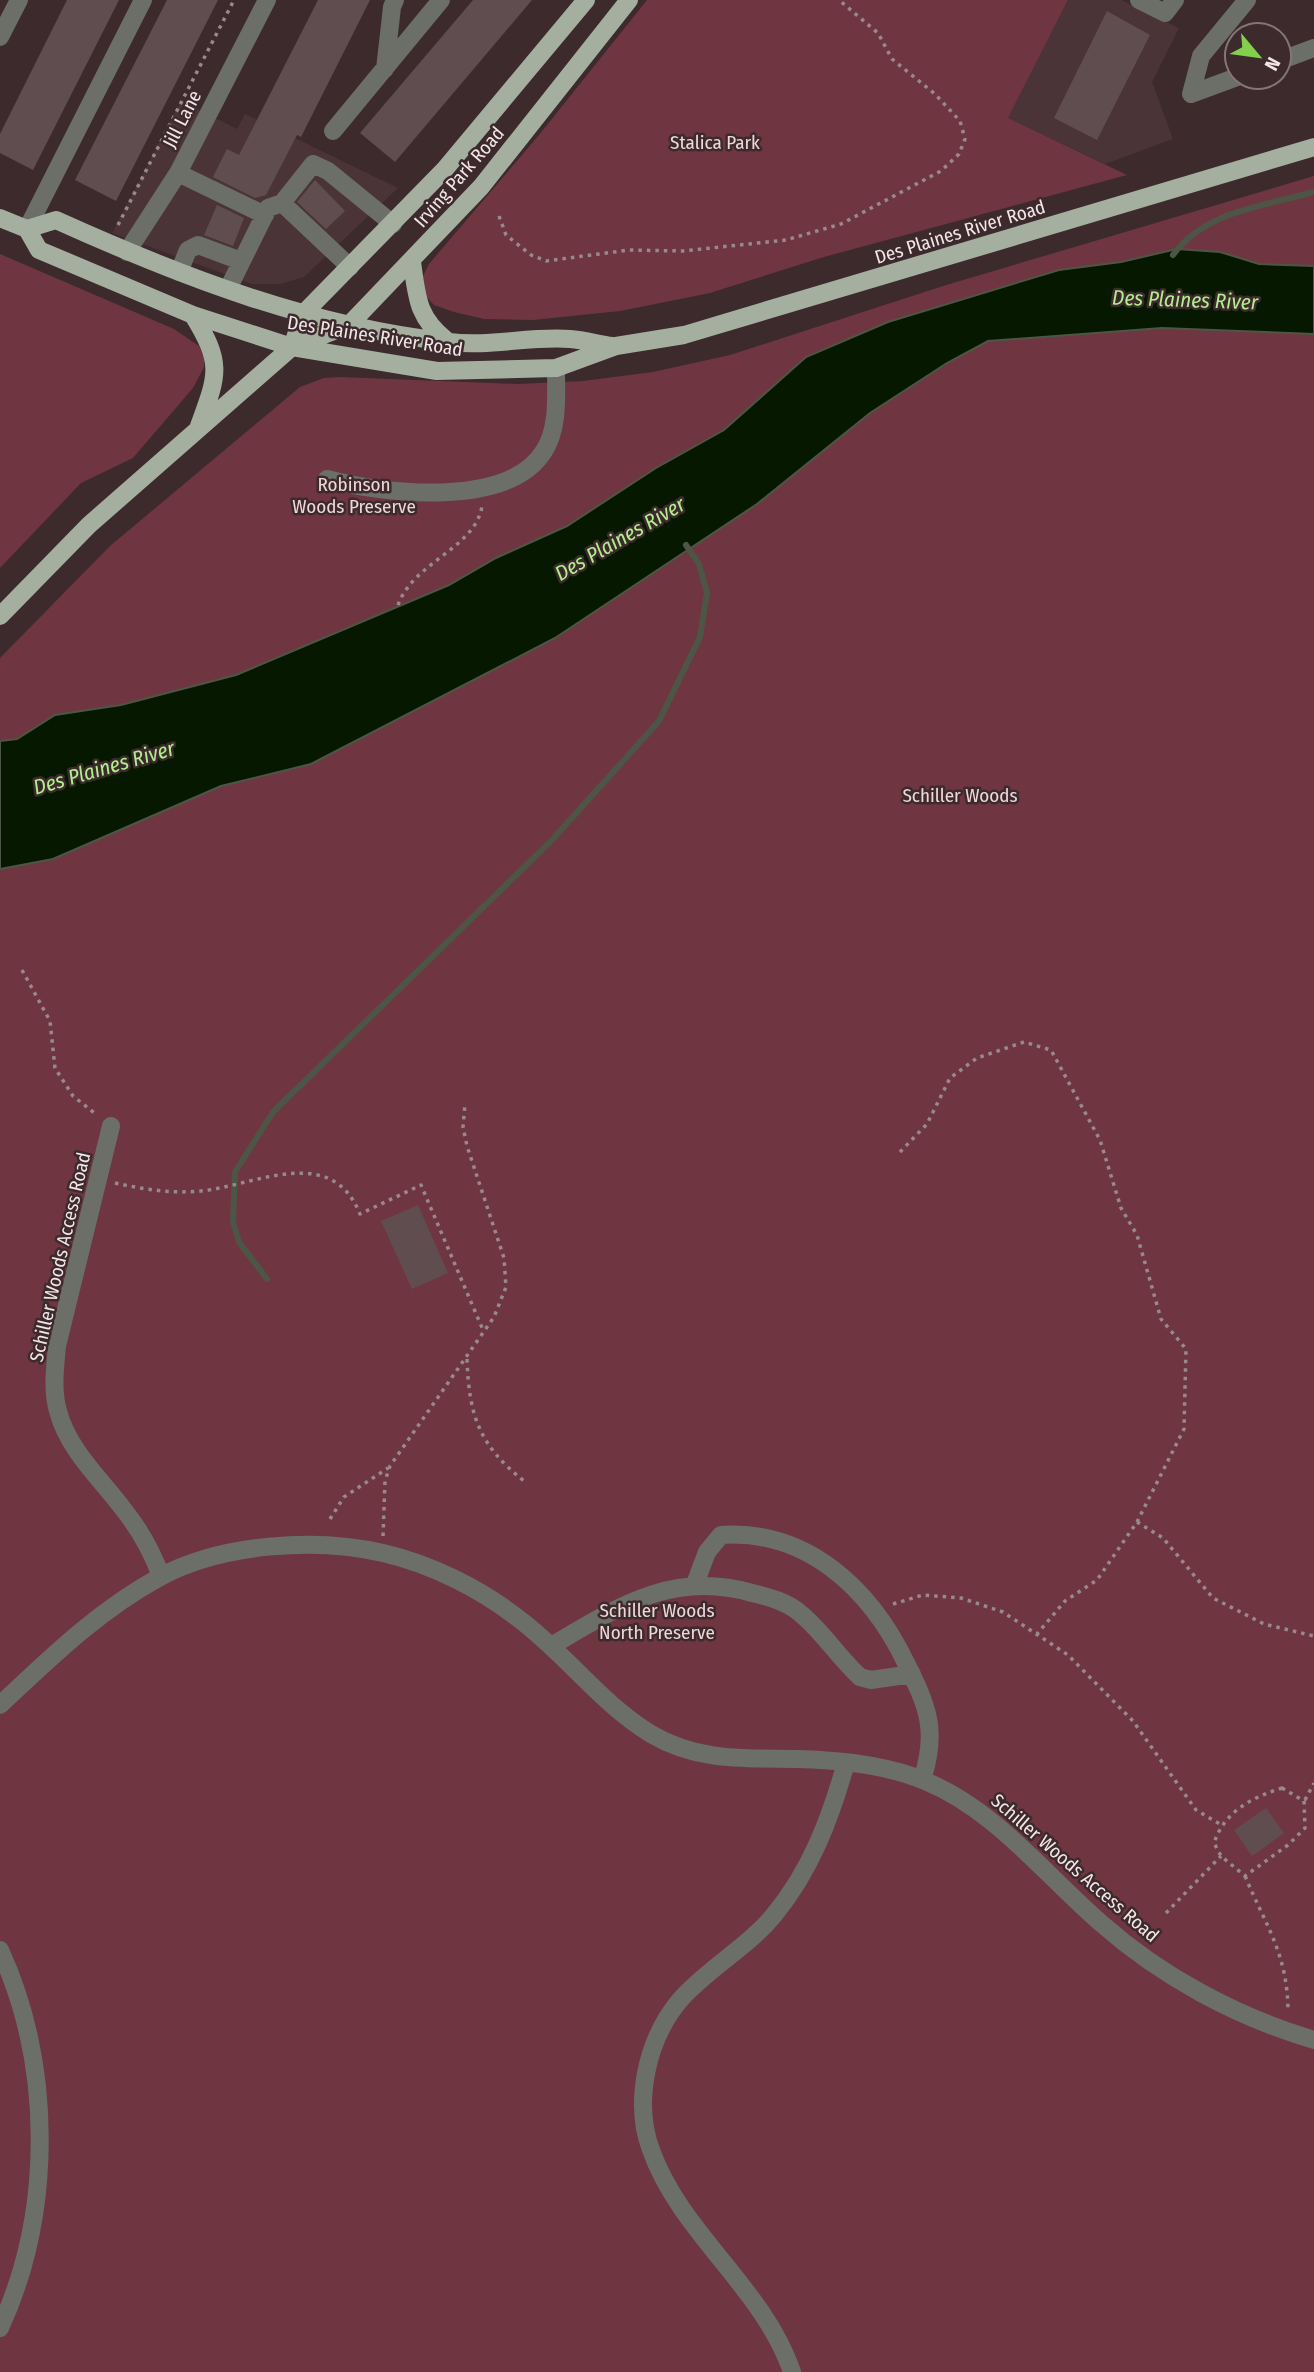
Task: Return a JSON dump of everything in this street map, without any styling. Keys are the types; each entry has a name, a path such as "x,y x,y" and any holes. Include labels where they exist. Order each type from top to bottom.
{"main road":[{"name":"Irving Park Road","path":"292,347 303,314 445,169 586,0"},
{"name":"Irving Park Road","path":"0,616 89,525 292,347 349,325 412,262 490,177 629,0"},
{"name":"Des Plaines River Road","path":"0,218 27,229 39,250 193,315 292,347 436,371 556,368 616,346 684,335 1314,147"},
{"name":"Des Plaines River Road","path":"27,229 56,220 179,272 303,314 349,325 449,342 569,339 616,346"},
{"path":"412,262 418,303 429,327 449,342"},
{"path":"193,315 211,345 215,365 212,391 198,430"}],"street":[{"path":"0,37 19,0"},
{"path":"27,229 143,0"},
{"name":"Jill Lane","path":"127,252 178,173 267,0"},
{"path":"385,69 395,0"},
{"path":"333,131 442,0"},
{"path":"1139,0 1164,13 1175,0"},
{"path":"1230,21 1247,0"},
{"path":"1223,30 1201,57 1191,94 1223,82"},
{"path":"1293,56 1314,48"},
{"path":"228,289 268,208 282,203 313,164 328,171 393,224"},
{"path":"178,173 265,215"},
{"path":"282,203 350,267"},
{"path":"179,272 188,250 198,245 242,261"},
{"path":"327,479 368,488 415,492 486,486 520,475 545,451 555,415 556,368"},
{"name":"Schiller Woods Access Road","path":"111,1126 57,1346 54,1379 58,1411 68,1437 125,1511 152,1551 162,1576"},
{"path":"695,1584 707,1552 721,1535 751,1535 797,1548 839,1573 876,1609 894,1637 912,1674 930,1723 929,1759 922,1780"},
{"name":"Schiller Woods Access Road","path":"0,1705 98,1617 162,1576 197,1560 257,1548 330,1547 381,1552 435,1570 519,1618 604,1699 652,1734 677,1746 732,1760 816,1760 846,1763 922,1780 966,1803 991,1822 1102,1925 1157,1966 1240,2012 1314,2040"},
{"path":"551,1646 638,1598 695,1584 748,1591 775,1599 799,1612 860,1677 871,1680 912,1674"},
{"path":"792,2372 767,2320 690,2223 667,2187 650,2149 643,2115 645,2082 651,2054 680,2000 749,1942 802,1878 821,1841 846,1763"},
{"path":"0,1951 15,1989 30,2047 38,2108 39,2141 38,2174 28,2244 0,2328"}],"path":[{"path":"118,225 234,0"},
{"path":"499,216 506,235 531,255 546,261 629,250 682,251 786,240 841,225 942,171 959,154 965,138 960,121 935,94 892,60 878,33 839,0"},
{"path":"398,605 403,590 419,571 471,532 481,516 486,486"},
{"path":"22,970 50,1021 55,1068 73,1096 111,1126"},
{"path":"900,1152 927,1124 950,1078 977,1058 1024,1042 1051,1050 1100,1140 1121,1208 1137,1236 1161,1319 1185,1349 1184,1429 1137,1522 1097,1580 1065,1601 1037,1634"},
{"path":"381,1552 386,1516 385,1481 390,1466 440,1392 467,1358 501,1304 506,1275 503,1258 467,1146 463,1127 465,1104"},
{"path":"98,1179 159,1192 202,1191 293,1171 340,1186 348,1192 360,1214 421,1185 483,1330"},
{"path":"467,1358 470,1400 483,1440 502,1464 524,1481"},
{"path":"330,1519 344,1497 390,1466"},
{"path":"1137,1522 1163,1538 1213,1598 1264,1624 1314,1636"},
{"path":"876,1609 923,1595 961,1598 1003,1612 1068,1655 1133,1721 1196,1810 1220,1824"},
{"path":"1244,1876 1288,1845 1305,1828 1304,1801 1314,1783"},
{"path":"1288,2032 1288,1986 1280,1951 1244,1876 1221,1856 1214,1843 1220,1824 1252,1797 1282,1788 1304,1801"},
{"path":"1166,1913 1221,1856"}],"shaded area":[{"path":"1068,0 1121,0 1179,28 1152,82 1173,139 1105,164 1008,118"},
{"path":"181,101 237,129 245,114 398,188 304,277 280,284 252,284 112,233"}],"green space":[{"name":"Stalica Park","path":"647,0 1068,0 1008,118 1127,175 824,257 710,293 620,311 533,320 484,319 434,305 423,293 422,278 429,264 539,135"},
{"name":"Robinson Woods Preserve","path":"1314,176 1314,266 1258,264 1220,252 1177,249 1121,262 1059,270 888,322 806,357 724,430 656,468 567,526 496,558 449,585 236,675 121,705 55,715 16,739 0,741 0,658 110,546 300,387 324,378 340,377 518,384 583,381 653,372 730,355 943,286"},
{"path":"0,254 174,329 199,346 204,357 204,367 193,388 133,458 81,483 0,568"},
{"name":"Schiller Woods North Preserve","path":"1162,328 1314,334 1314,2372 0,2372 0,869 53,859 221,786 311,764 555,638 757,504 870,413 947,363 988,341"}],"water":[{"name":"Des Plaines River","path":"1177,249 1220,252 1259,264 1314,266 1314,334 1162,328 988,341 947,363 870,413 757,504 555,638 311,764 221,786 53,859 0,869 0,741 17,739 55,715 121,705 236,675 449,585 496,558 567,526 656,468 724,430 806,357 888,322 1059,270 1121,262"}],"building":[{"path":"67,0 119,0 33,170 0,153 0,134"},
{"path":"167,0 218,0 116,201 75,180"},
{"path":"318,0 370,0 301,137 297,135 266,195 255,198 213,177 227,149 239,155"},
{"path":"473,0 532,0 395,162 360,133"},
{"path":"1107,11 1150,35 1097,140 1054,118"},
{"path":"315,180 345,211 326,229 297,202"},
{"path":"217,205 244,218 233,246 204,235"},
{"path":"418,1205 448,1273 412,1289 381,1221"},
{"path":"1266,1808 1284,1833 1252,1856 1234,1830"}],"waterway":[{"path":"1173,255 1186,240 1218,219 1256,206 1314,192"},
{"path":"267,1279 239,1242 233,1222 235,1172 273,1112 552,840 659,721 700,637 707,593 699,564 686,545"}],"park label":[{"name":"Schiller Woods","path":"960,795"}]}
